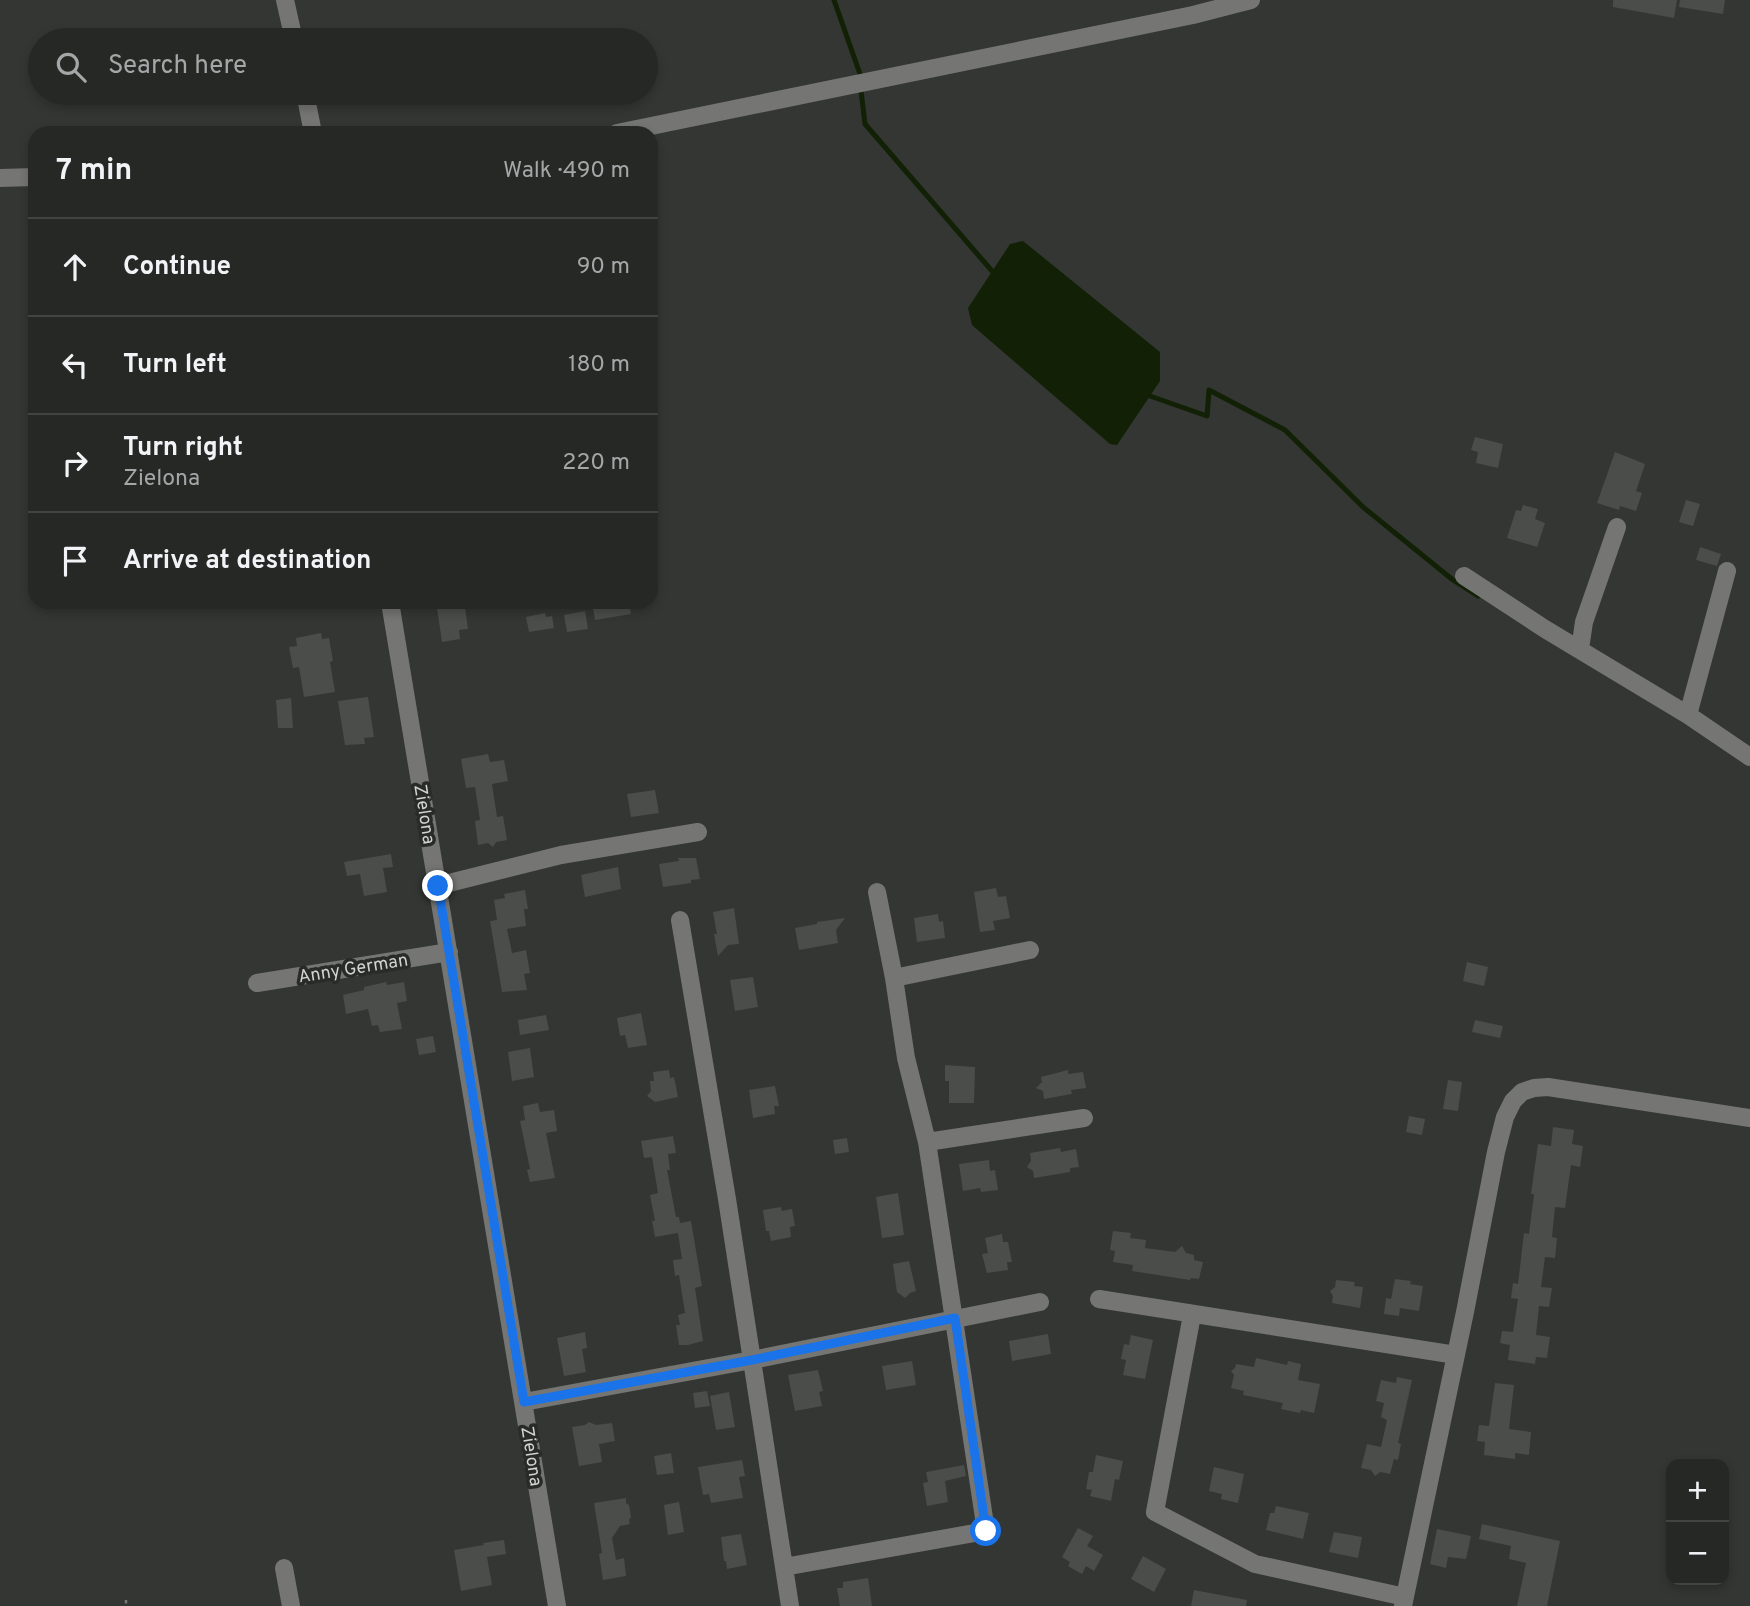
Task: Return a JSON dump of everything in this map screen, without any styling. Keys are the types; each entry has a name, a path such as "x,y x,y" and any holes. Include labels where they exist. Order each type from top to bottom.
{"street":[{"path":"285,0 291,28"},
{"path":"651,126 1193,15 1251,0"},
{"path":"307,105 311,126"},
{"path":"0,178 28,177"},
{"path":"1580,649 1584,622 1617,527"},
{"path":"1688,715 1727,571"},
{"path":"1464,576 1545,629 1688,715 1750,757"},
{"name":"Zielona","path":"391,609 557,1606"},
{"path":"438,886 561,855 698,832"},
{"path":"784,1567 986,1531 927,1142 906,1058 877,891"},
{"path":"680,920 725,1185 790,1606"},
{"path":"894,978 1030,950"},
{"name":"Anny German","path":"257,984 449,952"},
{"path":"1192,1315 1155,1512 1255,1564 1404,1601 1496,1152 1505,1117 1513,1101 1522,1092 1548,1087 1750,1118"},
{"path":"927,1142 1084,1118"},
{"path":"1099,1299 1456,1355"},
{"path":"524,1402 752,1360 1040,1302"},
{"path":"284,1569 291,1606"}],"path":[{"path":"126,1600 127,1606"}],"shaded area":[{"path":"1023,241 1160,352 1160,381 1117,445 1110,444 972,325 968,308 1010,244"}],"building":[{"path":"1613,0 1677,0 1674,18 1613,7"},
{"path":"1680,0 1725,0 1723,14 1679,7"},
{"path":"1475,437 1503,444 1498,468 1476,463 1478,452 1471,450"},
{"path":"1615,452 1645,464 1636,491 1642,493 1636,511 1620,506 1619,510 1597,503"},
{"path":"1686,500 1700,504 1693,526 1679,522"},
{"path":"1523,505 1538,509 1535,519 1545,523 1537,547 1507,538 1516,510 1521,511"},
{"path":"1700,547 1721,554 1717,566 1696,560"},
{"path":"437,609 465,609 468,629 459,630 460,639 442,642"},
{"path":"593,609 630,609 631,614 595,620"},
{"path":"585,611 588,629 567,632 564,615"},
{"path":"545,613 546,617 552,616 554,628 529,632 526,617"},
{"path":"321,633 322,639 329,638 335,692 304,697 299,667 293,668 289,647 297,646 296,638"},
{"path":"368,697 374,737 364,738 365,744 345,745 338,701"},
{"path":"291,698 293,728 278,728 276,700"},
{"path":"488,754 490,762 504,760 508,781 492,784 497,817 503,816 507,840 496,842 493,847 488,843 478,845 475,821 480,820 475,787 466,788 461,759"},
{"path":"655,790 659,813 631,817 627,794"},
{"path":"391,854 393,867 383,868 387,892 364,896 360,874 347,876 344,862"},
{"path":"678,858 696,858 700,879 663,887 659,864 679,861"},
{"path":"618,867 621,889 585,897 581,875"},
{"path":"996,888 998,897 1006,896 1010,918 993,921 995,930 980,932 974,892"},
{"path":"525,890 528,909 524,909 526,926 507,929 512,953 526,950 530,973 524,974 527,990 502,992 490,921 497,920 494,900 505,898 504,894"},
{"path":"734,908 739,944 728,945 718,956 713,912"},
{"path":"938,914 939,922 943,921 945,938 917,942 914,918"},
{"path":"845,918 836,930 838,943 799,950 795,928"},
{"path":"1467,962 1488,967 1484,986 1463,981"},
{"path":"753,977 758,1007 735,1011 730,980"},
{"path":"386,982 387,985 404,982 407,1001 397,1003 402,1029 380,1032 378,1025 372,1026 368,1009 346,1014 343,995"},
{"path":"641,1013 647,1045 628,1048 625,1035 620,1036 617,1018"},
{"path":"546,1015 549,1030 520,1035 518,1020"},
{"path":"1475,1020 1503,1026 1500,1038 1472,1032"},
{"path":"433,1036 436,1052 419,1055 416,1039"},
{"path":"530,1048 534,1077 512,1081 508,1052"},
{"path":"945,1065 975,1067 974,1103 949,1103 949,1081 945,1081"},
{"path":"669,1070 670,1078 674,1077 678,1097 655,1102 647,1096 651,1091 650,1081 654,1081 653,1072"},
{"path":"1068,1070 1068,1074 1083,1072 1086,1088 1071,1090 1072,1094 1044,1099 1043,1091 1036,1088 1042,1082 1041,1077"},
{"path":"1448,1080 1462,1082 1458,1111 1443,1109"},
{"path":"775,1086 779,1106 774,1106 775,1114 753,1118 749,1090"},
{"path":"538,1103 540,1112 554,1110 557,1131 546,1133 555,1178 530,1182 527,1170 530,1169 520,1121 525,1120 523,1106"},
{"path":"1409,1116 1425,1119 1422,1135 1406,1132"},
{"path":"1553,1127 1574,1130 1572,1144 1583,1146 1580,1167 1571,1165 1565,1208 1555,1207 1552,1237 1557,1238 1555,1258 1545,1257 1541,1287 1552,1288 1549,1307 1539,1306 1536,1335 1550,1337 1547,1358 1536,1357 1535,1364 1508,1360 1510,1345 1500,1343 1502,1331 1513,1332 1518,1299 1511,1298 1513,1283 1518,1284 1524,1233 1529,1234 1538,1144 1551,1146"},
{"path":"673,1136 676,1153 668,1154 670,1170 667,1170 676,1217 679,1217 680,1223 691,1221 702,1286 695,1288 703,1341 688,1345 679,1345 676,1325 680,1325 678,1315 685,1313 679,1275 675,1276 673,1260 682,1259 678,1233 655,1237 650,1195 658,1193 652,1157 644,1158 641,1141"},
{"path":"847,1138 849,1152 835,1154 833,1140"},
{"path":"1060,1148 1061,1152 1076,1149 1079,1167 1070,1168 1070,1172 1034,1178 1033,1171 1027,1167 1031,1161 1030,1153"},
{"path":"989,1160 990,1171 995,1170 998,1190 981,1192 980,1188 963,1191 959,1164"},
{"path":"898,1193 904,1235 882,1238 876,1197"},
{"path":"781,1207 782,1211 792,1209 795,1226 790,1227 791,1237 771,1241 769,1231 766,1231 763,1210"},
{"path":"1113,1231 1131,1233 1130,1238 1146,1240 1145,1248 1175,1252 1182,1246 1186,1253 1194,1255 1194,1260 1203,1262 1199,1279 1132,1271 1133,1265 1113,1262 1115,1251 1110,1250"},
{"path":"1002,1234 1003,1242 1008,1242 1012,1262 1007,1262 1008,1270 987,1273 982,1254 988,1253 985,1238"},
{"path":"909,1261 916,1291 905,1298 897,1292 893,1264"},
{"path":"1395,1279 1423,1286 1419,1311 1400,1308 1399,1316 1384,1314 1386,1298 1391,1299"},
{"path":"1336,1280 1355,1282 1354,1286 1363,1287 1360,1308 1332,1303 1333,1296 1330,1291 1335,1287"},
{"path":"585,1332 587,1348 582,1349 586,1372 564,1376 557,1338"},
{"path":"1048,1334 1051,1354 1012,1361 1009,1341"},
{"path":"1131,1335 1153,1340 1145,1379 1123,1375 1126,1360 1121,1359 1124,1344 1129,1345"},
{"path":"1256,1358 1287,1365 1288,1361 1301,1364 1298,1380 1320,1384 1314,1413 1281,1409 1283,1403 1243,1395 1244,1391 1231,1388 1234,1375 1231,1371 1236,1364 1254,1367"},
{"path":"912,1361 916,1385 886,1390 882,1366"},
{"path":"818,1370 823,1391 819,1392 822,1406 795,1411 788,1375"},
{"path":"1397,1377 1412,1380 1398,1443 1401,1444 1398,1460 1394,1459 1390,1474 1380,1472 1375,1476 1371,1470 1361,1468 1367,1444 1381,1447 1387,1420 1381,1417 1384,1403 1376,1401 1381,1380 1396,1383"},
{"path":"1495,1383 1514,1385 1509,1429 1531,1432 1529,1455 1515,1453 1515,1459 1484,1455 1485,1442 1477,1441 1479,1425 1489,1426"},
{"path":"707,1391 710,1406 695,1408 693,1393"},
{"path":"729,1392 735,1427 716,1430 710,1396"},
{"path":"589,1422 596,1425 612,1423 615,1441 599,1444 602,1462 579,1466 572,1427"},
{"path":"671,1453 674,1473 657,1475 654,1456"},
{"path":"1096,1455 1123,1461 1119,1480 1115,1479 1111,1501 1090,1496 1092,1490 1086,1489"},
{"path":"742,1460 745,1476 739,1477 743,1498 711,1503 709,1494 703,1495 698,1467"},
{"path":"964,1465 966,1476 945,1481 948,1502 927,1506 923,1483 928,1482 926,1472"},
{"path":"1214,1467 1244,1474 1238,1503 1221,1499 1222,1494 1209,1491"},
{"path":"626,1498 630,1524 620,1526 612,1538 616,1560 624,1558 626,1576 603,1580 599,1554 602,1553 594,1503"},
{"path":"679,1502 684,1532 668,1535 664,1505"},
{"path":"1276,1506 1309,1513 1303,1539 1266,1530 1270,1513 1274,1513"},
{"path":"1482,1524 1560,1541 1547,1606 1517,1606 1526,1563 1509,1559 1511,1546 1479,1539"},
{"path":"1078,1528 1093,1536 1087,1546 1103,1555 1094,1571 1086,1566 1082,1574 1068,1566 1070,1562 1062,1557"},
{"path":"1437,1529 1471,1536 1466,1559 1448,1557 1446,1568 1430,1564"},
{"path":"1334,1532 1362,1537 1358,1558 1329,1552"},
{"path":"741,1534 747,1565 727,1569 721,1537"},
{"path":"504,1540 506,1554 487,1557 492,1585 461,1591 454,1550"},
{"path":"1143,1556 1166,1569 1154,1592 1131,1579"},
{"path":"868,1578 872,1606 840,1606 837,1588 843,1588 843,1582"},
{"path":"1194,1590 1247,1600 1246,1606 1191,1606"}],"waterway":[{"path":"834,0 860,74"},
{"path":"861,91 865,124 998,276"},
{"path":"1145,393 1207,416 1209,390 1285,430 1363,507 1453,580 1478,596"}],"route":[{"path":"438,886 524,1402 752,1360 955,1318 986,1531"}]}
